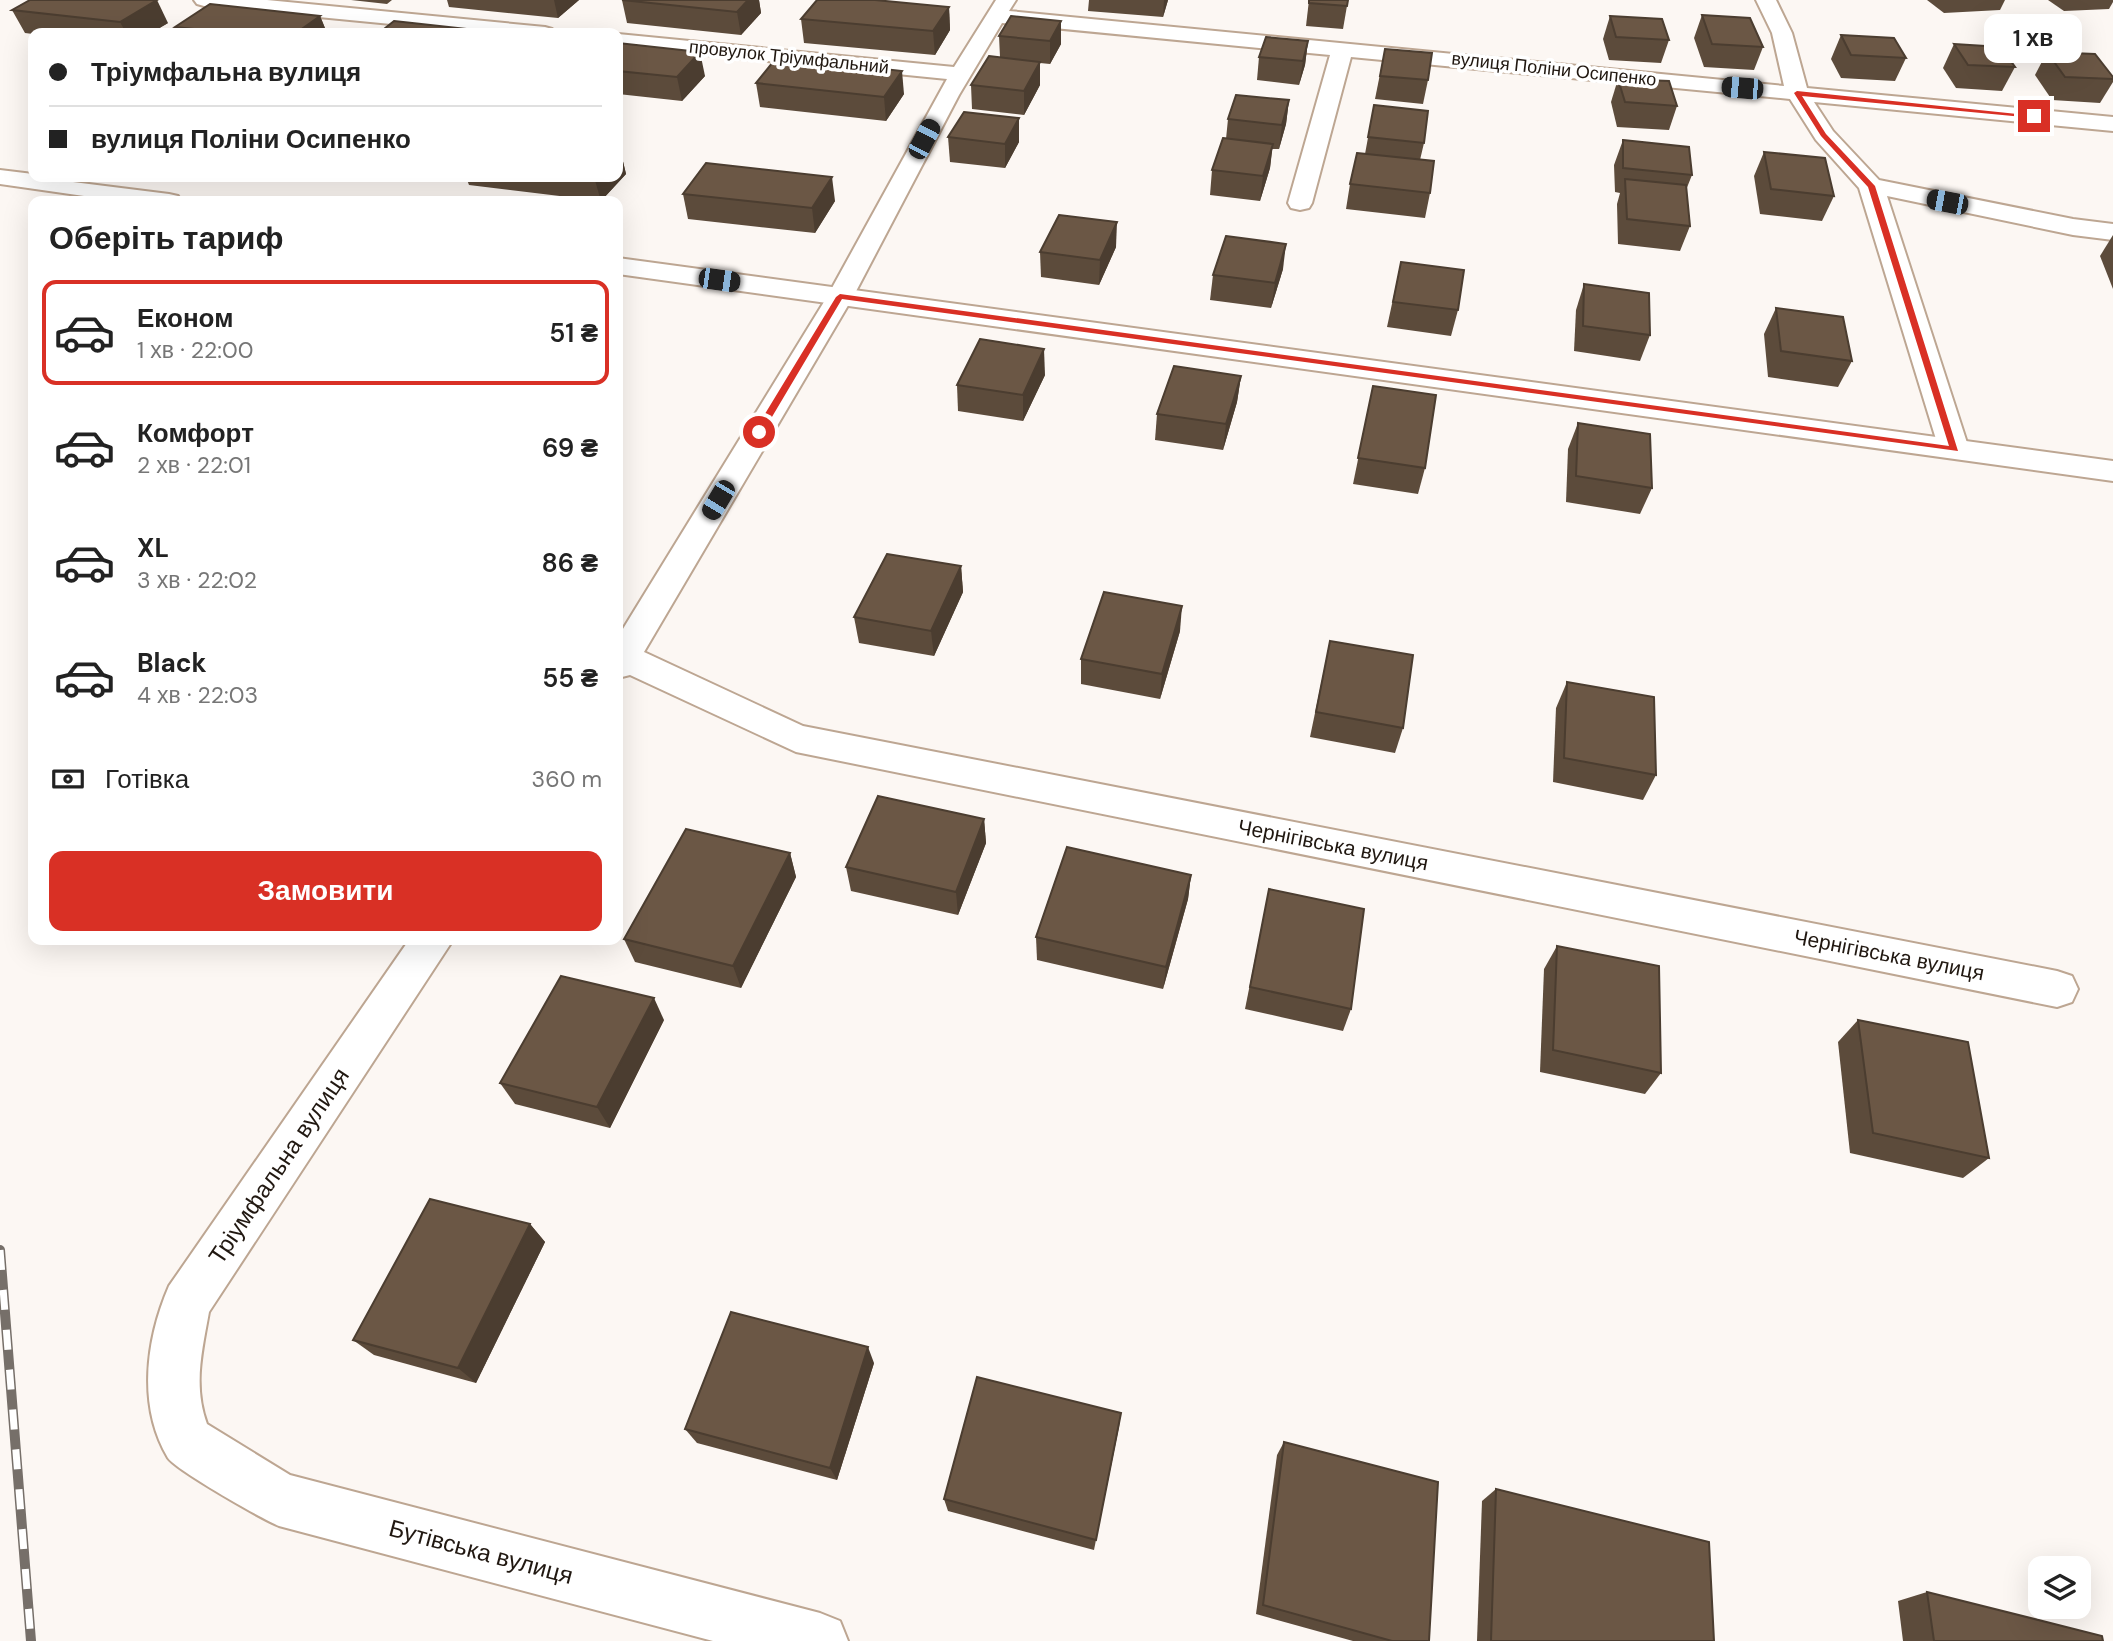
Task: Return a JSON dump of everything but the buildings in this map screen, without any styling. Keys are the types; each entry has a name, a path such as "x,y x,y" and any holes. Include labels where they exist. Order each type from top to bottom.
{"street":[{"path":"204,0 493,28"},
{"path":"1766,0 1782,33 1797,93 1824,135 1871,186 1954,449"},
{"path":"623,659 840,297 961,74 1001,8"},
{"name":"вулиця Поліни Осипенко","path":"1001,8 1343,48 2113,124"},
{"name":"провулок Тріумфальний","path":"623,40 961,74"},
{"path":"1300,203 1343,48"},
{"path":"0,177 28,181"},
{"path":"35,182 135,196"},
{"path":"1871,186 2073,227 2113,232"},
{"path":"623,267 2113,471"},
{"name":"Чернігівська вулиця","path":"623,663 796,738 2057,989"},
{"name":"Тріумфальна вулиця","path":"176,1410 172,1374 186,1303 429,945"},
{"name":"Бутівська вулиця","path":"176,1410 188,1442 279,1499 820,1641"}],"railway":[{"path":"0,1250 31,1641"}],"route":[{"path":"759,432 840,297 1954,449 1871,186 1824,135 1797,93 2034,116"}]}
